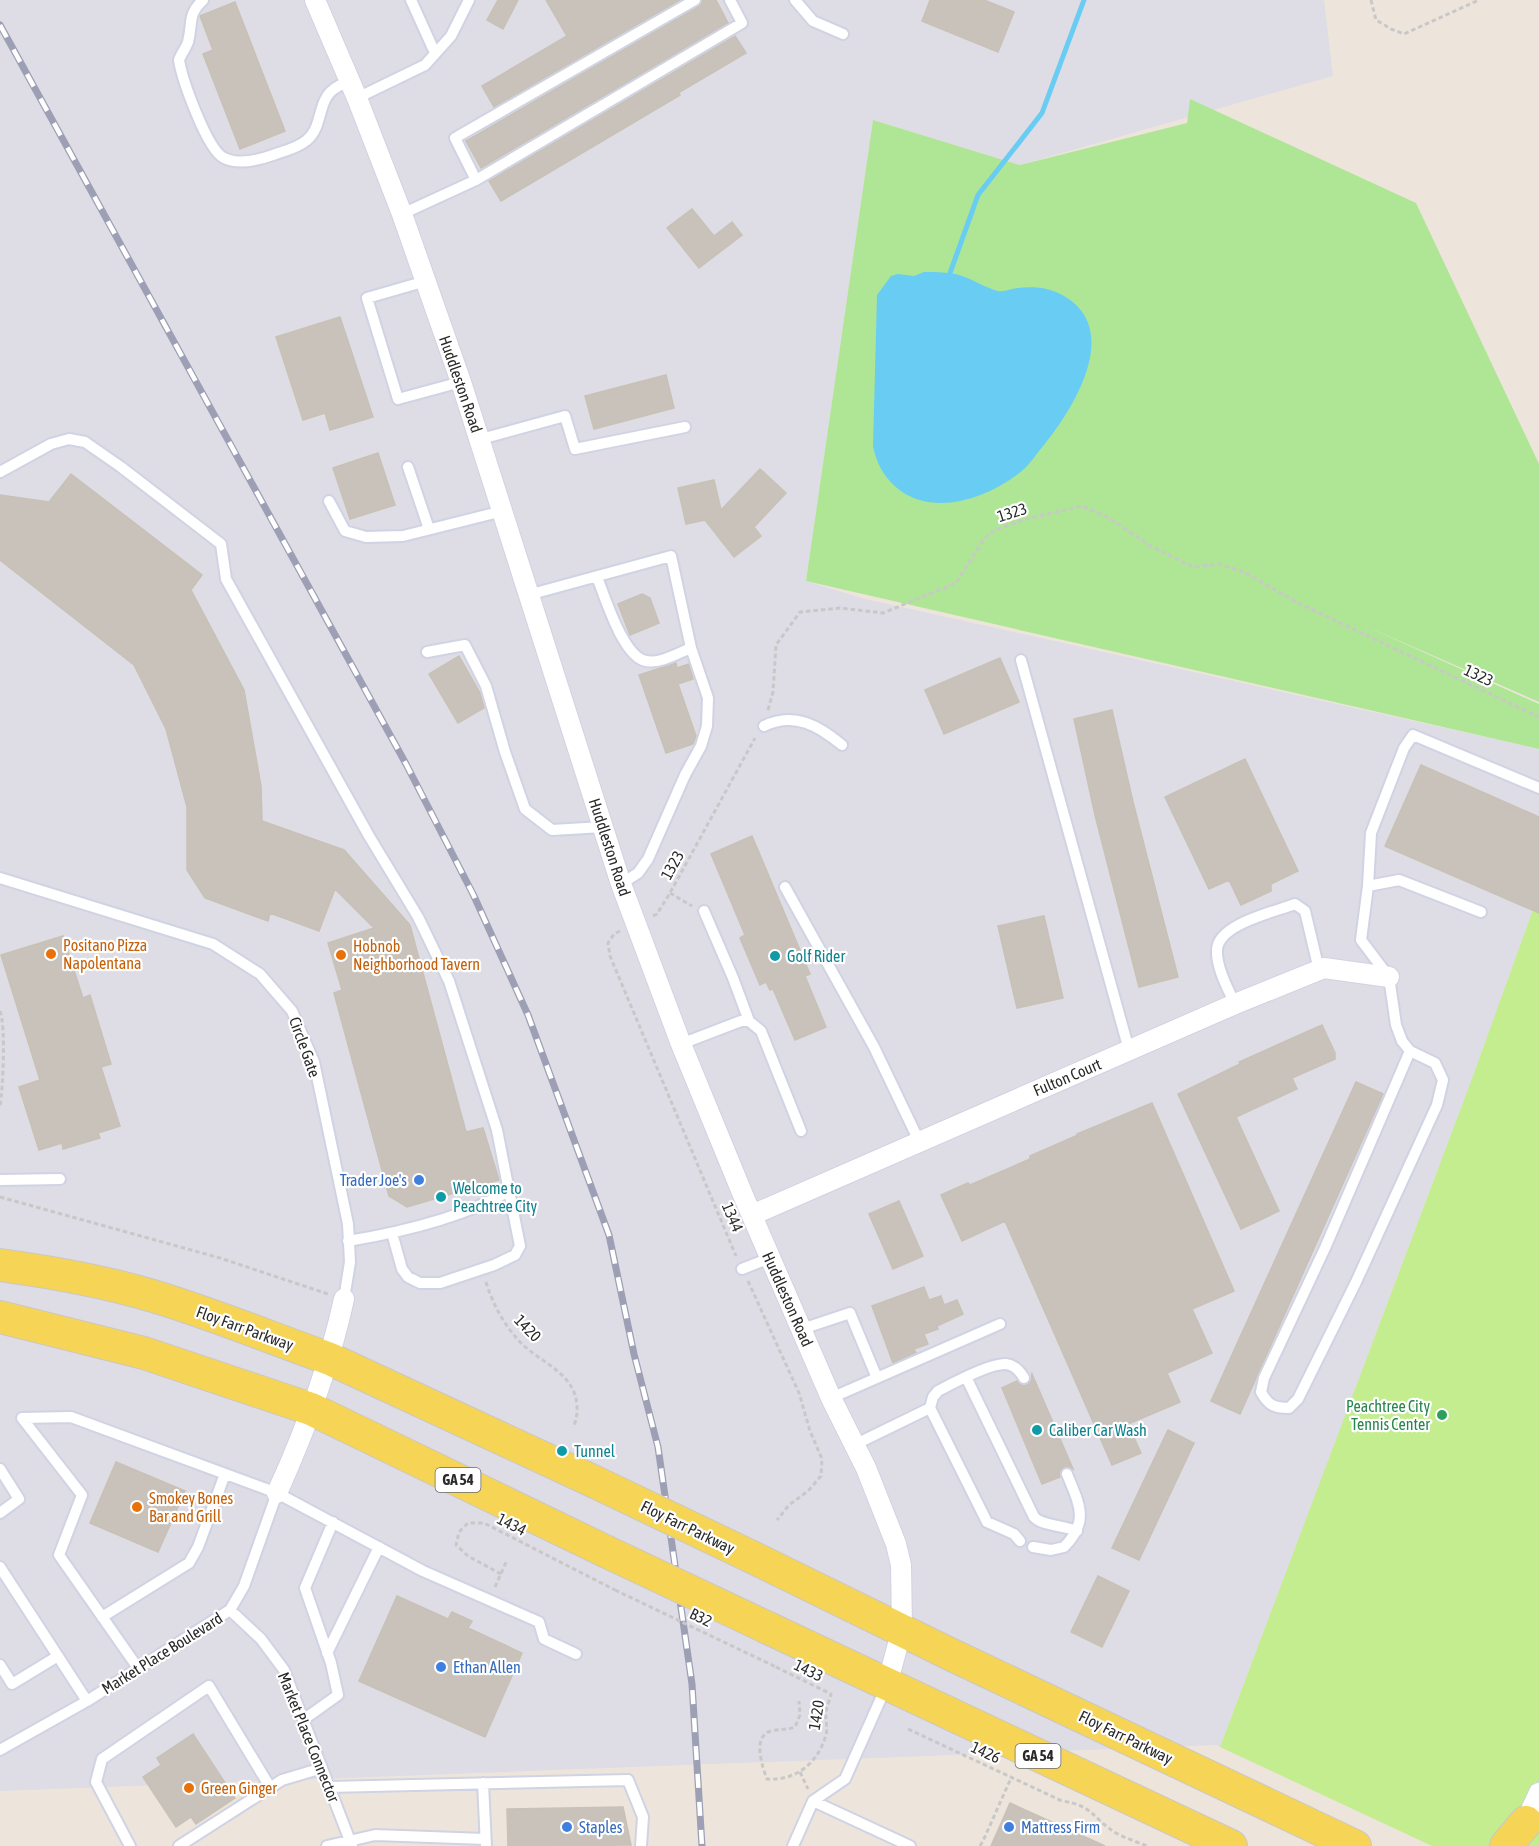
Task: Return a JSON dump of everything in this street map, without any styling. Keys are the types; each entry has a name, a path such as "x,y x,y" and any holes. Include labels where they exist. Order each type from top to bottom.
{"main road":[{"name":"Floy Farr Parkway","path":"0,1265 84,1278 152,1296 330,1359 595,1482 952,1655 1355,1846"},
{"name":"GA 54","path":"0,1317 144,1353 311,1409 887,1685 1231,1846"},
{"path":"1506,1846 1520,1834"}],"street":[{"name":"Huddleston Road","path":"315,0 354,89 426,281 481,439 528,595 621,884 681,1044 770,1258 831,1398 866,1468 896,1544 901,1565 902,1629 887,1685"},
{"name":"Fulton Court","path":"752,1215 1235,1004 1324,968 1389,977"},
{"path":"0,1251 34,1269"},
{"name":"Market Place Boulevard","path":"277,1492 299,1444 330,1359 344,1299"},
{"path":"1520,1834 1539,1793"}],"lane":[{"path":"203,0 195,8 190,18 188,41 179,60 198,116 213,148 222,157 237,161 268,157 305,142 313,134 324,101 334,88 354,89 425,65 450,36 469,0"},
{"path":"411,0 435,53"},
{"path":"476,180 455,138 695,0"},
{"path":"402,214 476,180 742,23 730,0"},
{"path":"795,0 813,21 843,34"},
{"path":"426,281 367,298 398,399 461,382"},
{"path":"481,439 565,416 575,449 685,427"},
{"path":"0,472 51,444 69,439 85,442 221,544 226,579 369,837 418,917 449,981 497,1131 520,1246 516,1255 508,1260 440,1283 420,1283 408,1277 402,1269 392,1233"},
{"path":"408,467 429,530"},
{"path":"329,501 345,531 366,537 403,536 503,511"},
{"path":"528,595 671,556 691,648 708,698 706,726 701,746 685,775 648,859 638,873 621,884"},
{"path":"597,577 624,641 638,658 654,662 691,648"},
{"path":"427,652 465,645 486,686 505,752 525,809 552,830 603,827"},
{"path":"1021,660 1129,1050"},
{"path":"764,726 773,721 796,720 824,729 842,745"},
{"path":"1410,1051 1325,1248 1264,1378 1261,1392 1266,1402 1276,1408 1289,1408 1298,1399 1356,1282 1437,1105 1443,1080 1435,1063 1410,1051 1402,1041 1396,1025 1389,977 1361,940 1368,886 1371,832 1404,748 1413,735 1539,788"},
{"name":"Circle Gate","path":"0,879 213,944 260,974 292,1011 314,1062 348,1224 350,1262 344,1299"},
{"path":"1368,886 1399,880 1481,912"},
{"path":"785,887 874,1047 919,1141"},
{"path":"1235,1004 1223,979 1216,951 1220,938 1230,929 1295,904 1305,911 1319,970"},
{"path":"704,911 749,1021 761,1031 801,1131"},
{"path":"681,1044 741,1021 749,1021"},
{"path":"0,1180 60,1179"},
{"path":"348,1241 392,1233 485,1205 509,1191"},
{"path":"742,1269 770,1258"},
{"path":"802,1329 850,1313 877,1378"},
{"path":"831,1398 1000,1324"},
{"path":"1020,1536 987,1522 930,1408 933,1397 938,1391 995,1365 1006,1364 1018,1368 1024,1378"},
{"path":"966,1377 1034,1517 1039,1522 1065,1525 1077,1531"},
{"path":"854,1445 930,1408"},
{"path":"138,1668 59,1555 82,1495 22,1418 71,1417 277,1492 423,1571 539,1622 543,1639 576,1654"},
{"path":"0,1470 19,1498 0,1513"},
{"path":"102,1617 189,1563 198,1547 225,1474"},
{"path":"1035,1542 1051,1550 1064,1548 1077,1531 1081,1512 1067,1474"},
{"name":"Market Place Boulevard","path":"0,1750 87,1701 230,1610 244,1586 277,1492"},
{"path":"303,1720 338,1695 327,1653 305,1588 333,1522"},
{"path":"327,1653 379,1547"},
{"path":"0,1567 87,1701"},
{"name":"Market Place Connector","path":"230,1610 261,1639 284,1670 351,1843"},
{"path":"0,1665 12,1684 58,1656"},
{"path":"793,1846 813,1801 845,1779 887,1685"},
{"path":"130,1846 96,1782 102,1759 209,1686 270,1787"},
{"path":"179,1846 282,1780 322,1768"},
{"path":"329,1786 628,1780 642,1817 641,1846"},
{"path":"327,1846 351,1843 375,1835 486,1842 483,1783"},
{"path":"813,1801 910,1846"}],"path":[{"path":"1371,0 1376,20 1391,30 1404,34 1479,0"},
{"name":"1323","path":"636,923 657,914 750,745 764,726 773,692 776,645 800,612 840,608 883,613 956,583 984,539 993,531 1026,519 1082,506 1109,518 1151,546 1192,567 1218,564 1244,572 1296,602 1539,717"},
{"path":"670,893 704,911"},
{"name":"1344","path":"636,923 614,934 608,943 610,956 742,1269 799,1394 810,1431 822,1459 821,1476 808,1491 789,1505 777,1520"},
{"path":"0,1011 2,1017 2,1094 0,1106"},
{"path":"0,1197 220,1258 344,1299"},
{"name":"1420","path":"482,1269 500,1317 521,1343 559,1372 573,1389 578,1407 574,1427"},
{"name":"1434","path":"501,1574 468,1556 456,1545 459,1532 468,1523 484,1523 615,1590"},
{"path":"489,1599 507,1560"},
{"name":"B32","path":"615,1590 776,1667"},
{"name":"1433","path":"776,1667 831,1694"},
{"name":"1420","path":"799,1701 800,1715 795,1727 768,1732 761,1739 760,1754 767,1779 789,1778 813,1763 826,1734 826,1711 831,1694"},
{"name":"1426","path":"908,1729 1062,1801 1089,1809 1115,1832 1147,1846"},
{"path":"980,1846 1011,1778"}],"shaded area":[{"path":"0,0 1324,0 1333,76 1020,165 873,120 806,581 865,599 1539,749 1539,893 1470,1084 1220,1747 1217,1745 0,1791"}],"green space":[{"path":"1190,99 1416,203 1539,464 1539,702 1363,625 1539,704 1539,749 806,581 873,120 1020,165 1187,123"},
{"name":"Peachtree City Tennis Center","path":"1539,893 1539,1846 1432,1846 1220,1747 1470,1084"}],"water":[{"path":"924,272 960,275 998,291 1032,287 1052,290 1064,296 1081,311 1090,329 1091,349 1087,370 1079,391 1056,430 1023,470 989,492 969,499 930,502 911,497 895,486 881,469 873,447 877,295 891,276 898,274 914,276"}],"building":[{"path":"498,0 518,0 503,29 487,20"},
{"path":"546,0 680,0 494,107 482,86 567,36"},
{"path":"702,0 716,0 728,23 481,168 466,141 699,6"},
{"path":"930,0 984,0 1014,12 998,52 922,21"},
{"path":"235,2 285,131 240,149 203,54 213,50 200,16"},
{"path":"735,36 746,53 678,93 680,95 501,201 489,181"},
{"path":"692,209 714,236 732,222 742,235 699,268 667,228"},
{"path":"340,317 373,417 330,430 325,413 303,420 276,337"},
{"path":"666,375 674,408 594,429 585,396"},
{"path":"378,453 395,505 350,519 333,468"},
{"path":"760,469 786,493 754,527 761,536 734,557 705,520 686,524 678,488 714,480 721,510"},
{"path":"71,474 202,575 191,590 244,690 261,786 262,821 344,850 410,925 466,1132 483,1128 499,1180 407,1207 389,1196 334,993 342,990 328,943 374,928 335,889 319,931 270,913 268,921 205,898 187,870 187,807 166,729 134,665 0,560 0,495 49,502"},
{"path":"642,594 650,598 659,623 630,635 618,604"},
{"path":"459,656 480,693 484,708 458,723 429,674"},
{"path":"1000,658 1019,702 944,734 925,690"},
{"path":"676,663 677,668 689,664 693,679 678,684 696,736 693,744 666,753 639,675"},
{"path":"1112,710 1178,977 1139,987 1095,815 1074,719"},
{"path":"1245,759 1298,871 1271,884 1271,891 1241,905 1229,880 1209,889 1165,797"},
{"path":"1421,765 1539,817 1539,913 1385,846"},
{"name":"Golf Rider","path":"752,836 810,974 805,976 826,1027 795,1040 773,989 770,990 766,982 760,985 740,938 745,935 711,854"},
{"path":"1044,916 1063,998 1017,1008 998,926"},
{"path":"63,936 83,998 90,995 111,1064 101,1067 120,1126 98,1133 100,1138 63,1149 62,1143 39,1150 19,1087 40,1080 1,955"},
{"path":"1322,1025 1335,1053 1335,1059 1292,1078 1297,1089 1236,1117 1279,1211 1241,1229 1178,1094 1240,1064 1239,1062"},
{"path":"1356,1082 1383,1094 1240,1414 1211,1401"},
{"path":"1152,1103 1234,1291 1192,1309 1212,1353 1167,1373 1180,1402 1128,1424 1141,1453 1112,1465 1005,1221 962,1241 941,1195 1030,1159 1030,1156 1077,1134"},
{"path":"899,1201 923,1256 893,1269 869,1214"},
{"path":"924,1287 929,1300 941,1296 944,1305 957,1300 963,1314 937,1326 938,1329 924,1334 928,1344 914,1349 916,1353 893,1363 872,1306"},
{"name":"Caliber Car Wash","path":"1032,1374 1073,1469 1064,1467 1060,1472 1060,1477 1042,1484 1002,1388 1017,1381 1021,1385 1027,1385 1031,1381"},
{"path":"1168,1430 1194,1443 1139,1560 1112,1548"},
{"name":"Smokey Bones Bar and Grill","path":"116,1462 185,1491 158,1552 90,1523"},
{"path":"1098,1576 1129,1591 1102,1647 1071,1632"},
{"name":"Ethan Allen","path":"397,1596 448,1619 452,1612 472,1621 468,1628 522,1653 485,1737 359,1681"},
{"name":"Green Ginger","path":"193,1734 235,1798 196,1824 191,1817 176,1827 143,1777 161,1765 157,1758"},
{"path":"1010,1803 1105,1846 991,1846"},
{"name":"Staples","path":"623,1807 631,1845 508,1846 507,1809"}],"waterway":[{"path":"950,273 978,195 1042,113 1084,0"}],"railway":[{"path":"0,25 406,764 473,894 528,1015 609,1235 634,1354 658,1447 692,1684 702,1846"}],"place":[{"name":"Positano Pizza Napolentana","path":"51,954"},
{"name":"Hobnob Neighborhood Tavern","path":"341,955"},
{"name":"Golf Rider","path":"775,956"},
{"name":"Trader Joe's","path":"419,1180"},
{"name":"Welcome to Peachtree City","path":"441,1197"},
{"name":"Peachtree City Tennis Center","path":"1442,1415"},
{"name":"Caliber Car Wash","path":"1037,1430"},
{"name":"Tunnel","path":"562,1451"},
{"name":"Smokey Bones Bar and Grill","path":"137,1507"},
{"name":"Ethan Allen","path":"441,1667"},
{"name":"Green Ginger","path":"189,1788"},
{"name":"Staples","path":"567,1827"},
{"name":"Mattress Firm","path":"1009,1827"}]}
